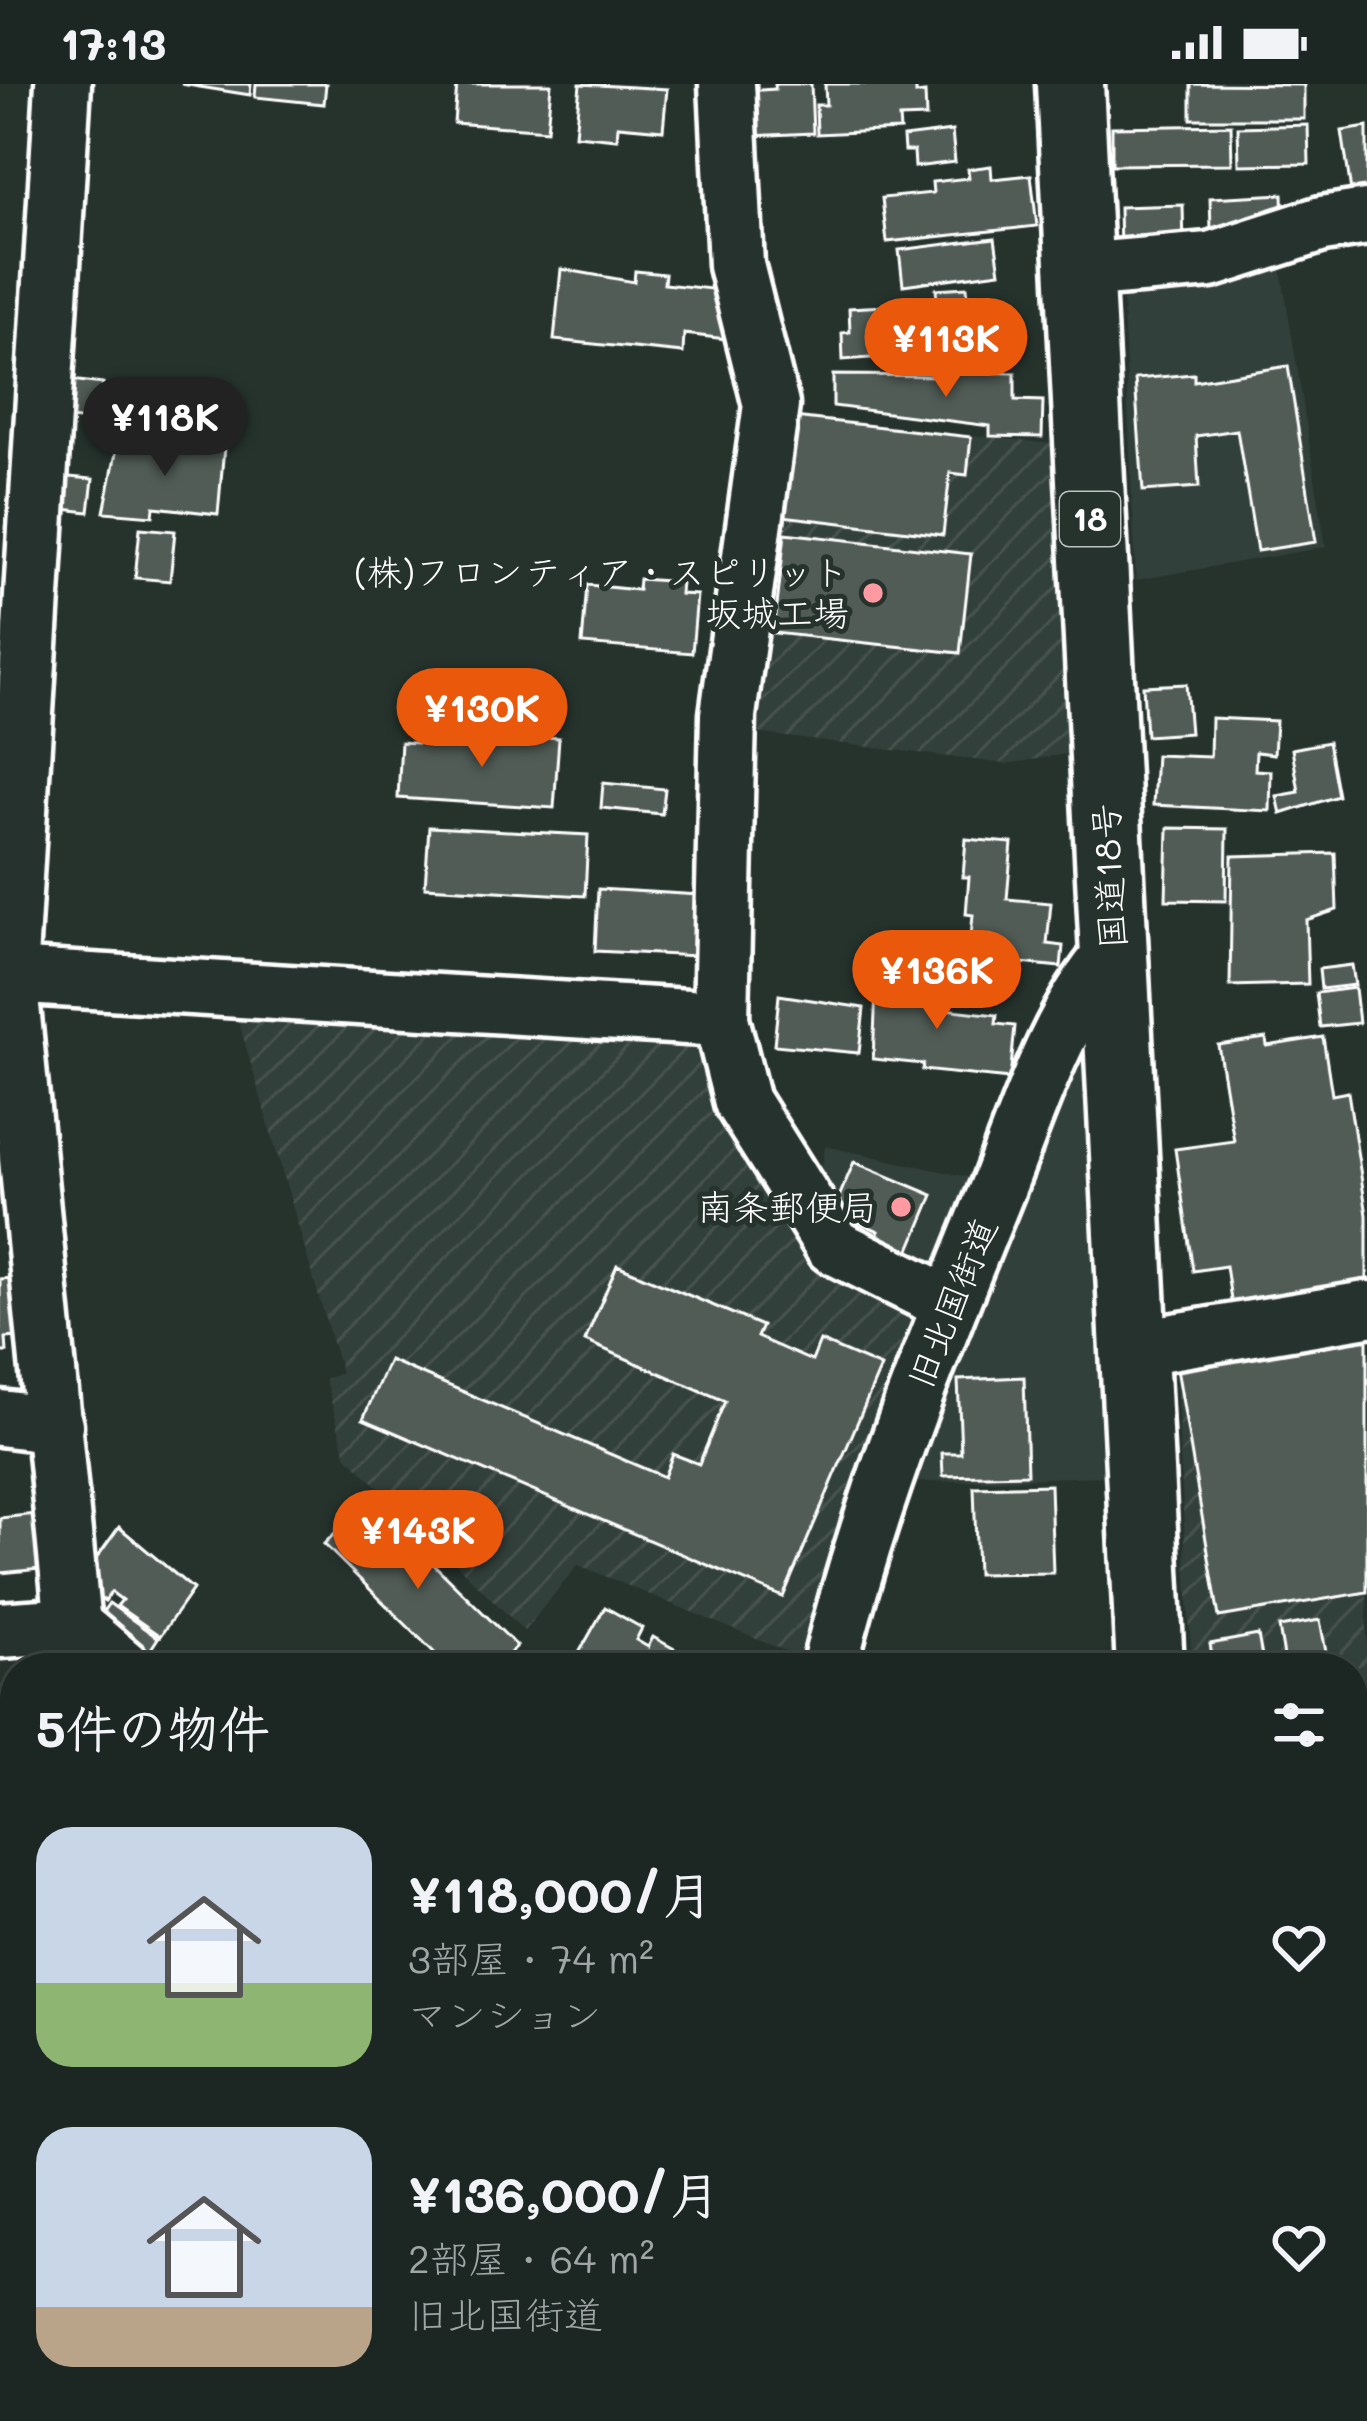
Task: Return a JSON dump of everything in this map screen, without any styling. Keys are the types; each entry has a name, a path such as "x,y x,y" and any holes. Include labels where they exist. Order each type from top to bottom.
{"highway":[{"name":"国道18号","path":"1070,84 1149,1653"}],"street":[{"path":"0,1630 71,1646 55,1425 9,976 14,658 62,84"},
{"path":"728,84 736,265 771,405 728,716 721,1019 742,1102 833,1246 950,1304"},
{"path":"1079,272 1210,260 1322,224 1367,217"},
{"name":"旧北国街道","path":"834,1653 876,1495 950,1304 1069,1012 1112,954"},
{"path":"9,976 721,1019"},
{"path":"1134,1348 1367,1309"},
{"path":"0,1418 55,1425"}],"shaded area":[{"path":"1278,250 1326,547 1136,580 1122,282"},
{"path":"783,414 1051,444 1066,754 1007,764 747,732"},
{"path":"235,1009 695,1031 718,1083 924,1310 815,1653 790,1653 578,1565 524,1631 346,1455 325,1379 341,1373"},
{"path":"1072,1047 1081,1051 1102,1476 900,1483"},
{"name":"南条郵便局","path":"825,1146 982,1180 945,1277 849,1233 819,1187"},
{"path":"1367,1325 1367,1653 1191,1653 1175,1363"}],"building":[{"path":"181,84 251,84 250,95"},
{"path":"256,84 326,84 324,104 255,97"},
{"path":"457,84 551,84 547,130 454,123"},
{"path":"580,84 667,89 663,130 618,126 617,139 575,135"},
{"path":"775,84 811,84 813,133 748,136 745,91 775,89"},
{"path":"825,84 916,84 916,94 925,93 926,117 899,118 900,130 817,134 816,105 826,105"},
{"path":"1191,84 1304,85 1304,119 1191,119"},
{"path":"1231,125 1232,164 1112,165 1112,127"},
{"path":"1308,125 1309,164 1239,165 1238,127"},
{"path":"1367,127 1367,196 1352,198 1342,131"},
{"path":"952,131 955,162 915,167 914,151 904,151 903,137"},
{"path":"991,166 992,179 1031,175 1037,226 887,242 882,198 933,193 932,182 969,178 968,169"},
{"path":"1283,194 1284,224 1211,228 1210,198"},
{"path":"1183,205 1184,249 1120,250 1119,207"},
{"path":"995,238 1000,272 903,285 899,250"},
{"path":"561,269 634,282 635,271 665,274 664,284 721,290 726,339 684,334 683,353 554,340"},
{"path":"967,287 969,309 938,311 936,289"},
{"path":"923,304 926,354 843,360 842,333 850,332 849,308"},
{"path":"1288,366 1316,542 1257,551 1237,430 1196,436 1199,487 1143,491 1135,379 1194,374 1194,381"},
{"path":"956,372 1015,373 1015,400 1043,401 1042,437 990,436 990,426 833,406 833,375 955,376"},
{"path":"63,379 103,384 99,422 59,418"},
{"path":"785,416 971,437 967,475 950,473 943,535 774,515"},
{"path":"118,443 191,450 191,443 224,447 218,514 154,507 153,516 104,512"},
{"path":"58,476 93,479 89,512 54,508"},
{"path":"140,528 175,531 170,581 135,578"},
{"name":"(株)フロンティア・スピリット 坂城工場","path":"785,533 971,554 960,653 774,633"},
{"path":"639,579 681,582 680,594 697,595 692,653 582,644 587,585 638,590"},
{"path":"1186,684 1190,733 1146,736 1143,686"},
{"path":"1211,718 1276,721 1274,754 1256,752 1255,770 1271,771 1270,811 1153,805 1156,755 1210,757"},
{"path":"459,731 559,738 554,808 398,798 401,742 458,746"},
{"path":"1328,742 1338,796 1281,814 1277,796 1299,792 1292,749"},
{"path":"603,783 665,789 662,814 601,808"},
{"path":"429,827 588,835 585,896 425,887"},
{"path":"1168,828 1227,829 1226,901 1166,900"},
{"path":"966,839 1012,843 1007,899 1051,903 1047,944 1063,946 1061,967 969,958 973,915 966,914"},
{"path":"1335,853 1337,910 1306,920 1308,984 1230,986 1232,856"},
{"path":"598,889 700,895 697,956 595,951"},
{"path":"934,951 965,954 964,964 994,967 992,989 931,983"},
{"path":"1352,965 1355,985 1321,989 1319,969"},
{"path":"877,967 922,972 918,1006 997,1015 996,1024 1015,1026 1010,1079 922,1070 923,1064 873,1059"},
{"path":"1355,988 1359,1023 1320,1027 1316,993"},
{"path":"779,995 864,1008 859,1053 774,1045"},
{"path":"1323,1037 1332,1095 1348,1092 1367,1215 1367,1286 1232,1307 1226,1266 1193,1271 1175,1149 1234,1141 1218,1045 1266,1038 1267,1046"},
{"path":"854,1162 933,1195 908,1254 875,1240 879,1231 833,1211"},
{"path":"617,1265 762,1326 757,1337 812,1361 820,1341 881,1367 783,1597 363,1419 389,1360 664,1477 673,1454 699,1464 725,1401 585,1341"},
{"path":"26,1277 31,1336 6,1338 7,1352 0,1352 0,1279"},
{"path":"1367,1336 1367,1592 1219,1617 1177,1368"},
{"path":"1024,1377 1027,1474 943,1476 942,1453 961,1453 958,1380"},
{"path":"1050,1485 1053,1573 977,1574 974,1487"},
{"path":"368,1500 517,1646 510,1653 435,1653 324,1544"},
{"path":"45,1513 51,1568 0,1573 0,1518"},
{"path":"119,1527 193,1589 160,1636 117,1606 122,1600 111,1592 105,1601 87,1588 86,1573"},
{"path":"109,1603 158,1638 148,1653 138,1653 95,1623"},
{"path":"605,1607 642,1628 636,1640 648,1647 653,1637 680,1652 679,1653 579,1653"},
{"path":"1320,1620 1326,1653 1283,1653 1279,1627"},
{"path":"1258,1635 1261,1653 1212,1653 1210,1644"}],"place":[{"name":"(株)フロンティア・スピリット 坂城工場","path":"873,593"},
{"name":"南条郵便局","path":"901,1207"}]}
